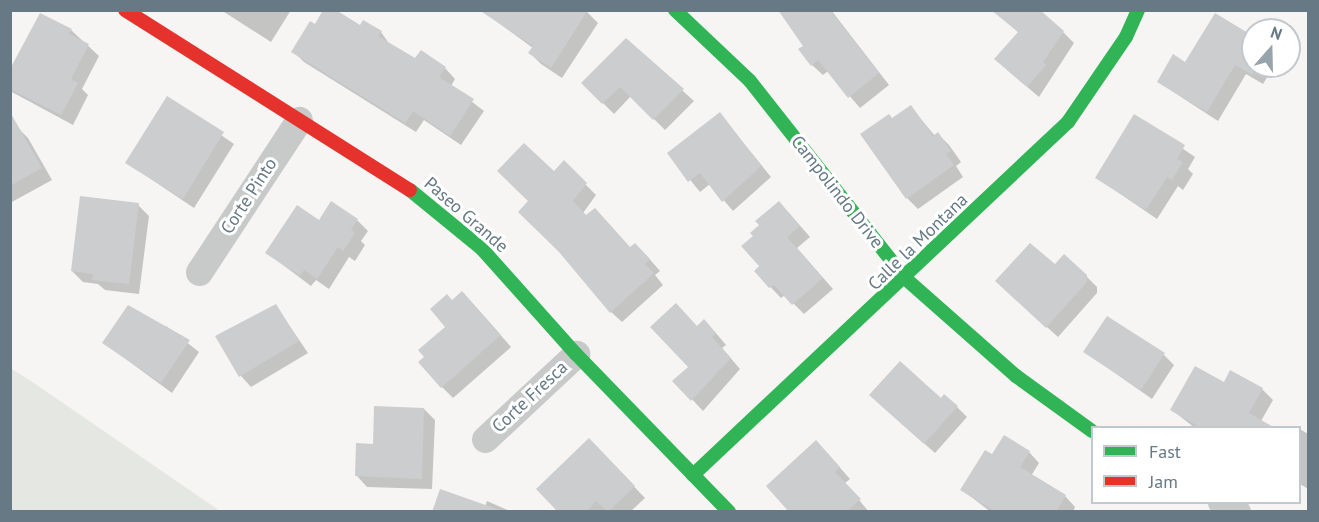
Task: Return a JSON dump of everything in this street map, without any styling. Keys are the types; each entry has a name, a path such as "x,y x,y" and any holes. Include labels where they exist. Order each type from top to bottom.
{"street":[{"name":"Paseo Grande","path":"125,10 425,200 482,249 576,354 729,512"},
{"name":"Campolindo Drive","path":"675,10 750,81 906,279 1016,376 1091,430"},
{"name":"Calle la Montana","path":"693,475 906,279 1068,123 1125,37 1138,10"},
{"name":"Corte Pinto","path":"199,272 299,120"},
{"name":"Corte Fresca","path":"485,439 576,354"},
{"path":"1224,504 1237,512"}],"shaded area":[{"path":"10,368 31,381 220,511 11,511"}],"building":[{"path":"323,10 336,10 360,25 363,20 382,31 378,36 415,58 421,50 446,67 439,77 474,99 450,136 413,111 405,123 291,52 310,21 315,24"},
{"path":"479,10 588,10 551,68 528,53 533,46"},
{"path":"778,10 830,10 879,73 848,98 818,60 811,66 798,49 803,46"},
{"path":"991,10 1040,10 1064,31 1043,62 1046,65 1027,87 994,59 1018,32"},
{"path":"40,13 72,29 69,34 89,44 71,79 78,83 61,115 10,89 10,69"},
{"path":"1215,13 1241,29 1241,68 1235,65 1207,112 1157,82 1173,54 1185,62"},
{"path":"626,38 684,89 653,120 620,87 602,104 581,83"},
{"path":"167,96 224,132 183,199 125,163"},
{"path":"911,105 933,136 938,132 951,151 946,154 954,165 906,199 860,134 889,114 892,118"},
{"path":"10,112 42,168 10,186"},
{"path":"720,112 761,166 722,202 700,173 688,182 667,153"},
{"path":"1134,114 1185,145 1177,159 1183,162 1172,180 1167,177 1146,210 1095,178"},
{"path":"524,143 554,171 564,160 587,183 573,201 586,215 595,208 630,247 635,243 650,259 645,264 654,273 610,313 559,252 518,212 528,201 497,171"},
{"path":"80,196 139,203 129,284 92,280 93,274 71,271"},
{"path":"331,201 358,219 351,230 355,233 343,251 338,247 317,279 304,270 300,276 265,253 297,205 319,220"},
{"path":"779,201 800,226 787,237 823,278 792,305 774,285 769,288 754,271 759,266 741,246 753,236 750,233 759,225 755,221"},
{"path":"1030,243 1055,264 1064,254 1087,275 1087,282 1046,328 995,281"},
{"path":"462,291 501,335 441,388 418,362 424,357 418,350 445,327 430,309 447,294 452,300"},
{"path":"676,303 697,326 704,319 716,333 712,337 731,358 691,401 672,381 688,367 650,327"},
{"path":"276,304 299,341 239,377 215,336"},
{"path":"128,305 190,340 161,383 102,343"},
{"path":"1107,316 1165,353 1141,390 1083,352"},
{"path":"900,361 941,398 944,394 958,406 924,444 869,395"},
{"path":"1195,366 1224,382 1230,370 1263,388 1249,413 1272,426 1198,426 1170,410"},
{"path":"374,406 424,408 422,479 355,476 356,443 373,444"},
{"path":"1004,435 1030,451 1020,467 1066,495 1056,512 996,512 960,490 985,450 992,454"},
{"path":"589,438 635,486 608,512 596,501 586,512 558,512 536,489"},
{"path":"816,440 840,467 835,472 861,499 846,512 789,512 766,486"},
{"path":"440,489 497,509 496,512 432,512"}],"traffic: fast":[{"path":"675,10 750,81 906,279 1016,376 1091,430"},
{"path":"693,475 1068,122 1126,37 1138,10"},
{"path":"410,190 482,249 576,354 729,512"}],"traffic: jam":[{"path":"125,10 410,190"}]}
